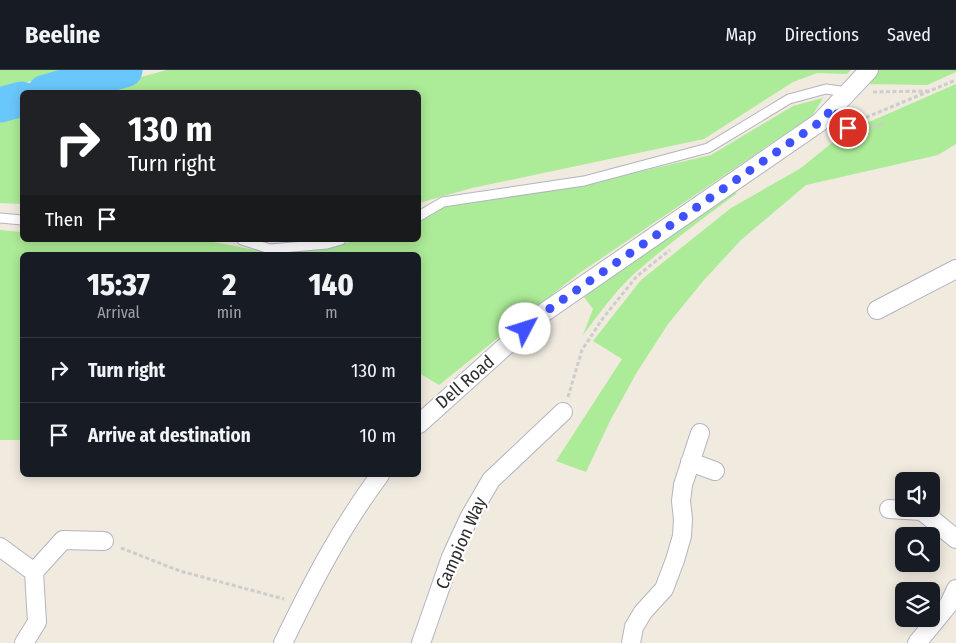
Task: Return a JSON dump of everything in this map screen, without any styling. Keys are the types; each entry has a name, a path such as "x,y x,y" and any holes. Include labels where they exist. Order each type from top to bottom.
{"street":[{"name":"Dell Road","path":"421,422 539,316 820,122 869,70"},
{"path":"877,310 956,269"},
{"name":"Campion Way","path":"421,643 452,557 469,518 491,480 563,412"},
{"path":"631,643 634,627 643,612 664,589 675,560 682,536 681,502 683,485 700,433"},
{"path":"690,462 715,471"},
{"path":"283,643 314,579 363,497 378,477"},
{"path":"889,509 922,510 956,539"},
{"path":"24,643 38,622 34,572 63,540 104,541"},
{"path":"0,547 34,572"},
{"path":"917,643 950,604 956,589"}],"lane":[{"path":"421,215 443,202 584,181 708,148 789,98 826,89 848,92"},
{"path":"0,218 20,220"},
{"path":"248,242 270,249 334,242"}],"path":[{"path":"839,132 860,120 956,80"},
{"path":"848,92 932,91"},
{"path":"834,107 841,122 848,128 856,131 883,124"},
{"path":"563,412 572,388 582,350 603,318 637,276"},
{"path":"104,541 180,571 302,604"}],"green space":[{"path":"0,70 75,70 0,89"},
{"path":"167,70 851,70 847,74 817,73 793,82 704,139 472,188 421,202 421,90 92,90"},
{"path":"878,70 956,70 956,72 927,85 865,84"},
{"path":"956,84 956,144 938,155 806,185 741,240 704,280 668,324 637,372 610,421 586,472 556,461 622,359 593,341 641,280 731,208 801,168 844,133"},
{"path":"823,98 812,116 578,274 439,385 421,374 421,252 20,252 20,440 0,440 0,230 20,232 20,242 214,242 261,251 335,246 350,242 421,242 421,218 449,205 587,184 711,155 793,106"},
{"path":"20,111 20,204 0,203 0,116"},
{"path":"737,188 736,194 672,242 628,280 583,335 593,309 584,297 631,261"}],"waterway":[{"path":"52,90 125,70"},
{"path":"0,105 20,100"}],"route":[{"path":"525,329 539,316 820,122 834,107 841,122 848,128"}]}
